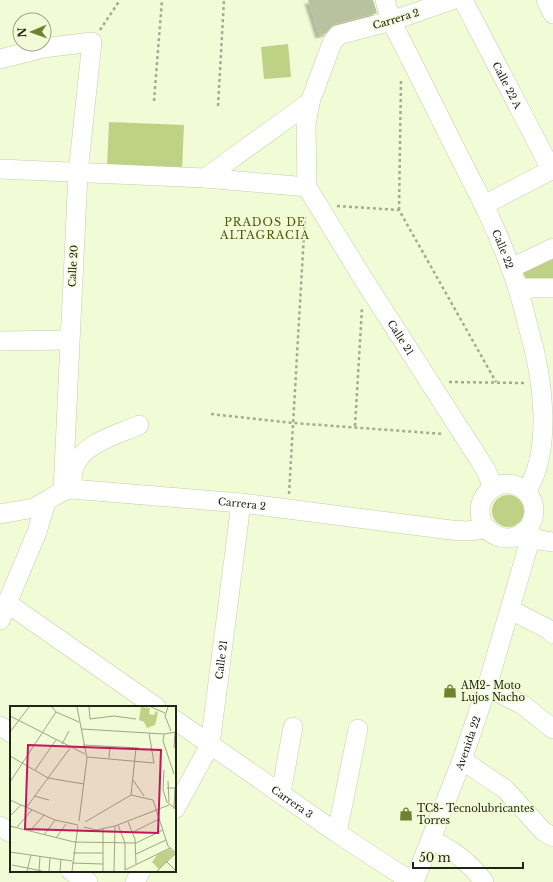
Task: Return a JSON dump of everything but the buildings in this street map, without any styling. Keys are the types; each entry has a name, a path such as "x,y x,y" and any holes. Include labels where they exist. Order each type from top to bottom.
{"street":[{"name":"Calle 22","path":"385,0 392,21 484,205 511,268 545,371 547,413 546,446 538,474 534,483 526,492"},
{"name":"Carrera 2","path":"310,102 332,43 338,35 392,21 452,0"},
{"name":"Calle 22 A","path":"463,0 552,169"},
{"path":"546,0 553,14"},
{"path":"0,59 43,48 92,42"},
{"name":"Calle 20","path":"67,490 69,340 78,173 92,42"},
{"path":"205,178 310,102"},
{"path":"0,169 205,178 307,187 306,125 310,102"},
{"path":"484,205 552,169"},
{"name":"Calle 21","path":"307,187 364,280 431,382 486,470 493,488"},
{"path":"511,268 553,248"},
{"path":"518,288 553,288"},
{"path":"0,340 69,340"},
{"path":"0,514 34,508 67,490 73,470 84,454 92,446 139,425"},
{"path":"510,484 526,492 533,504 533,513 531,522 521,533 512,537 501,537 488,529 483,522 481,508 485,495 493,488 510,484"},
{"name":"Carrera 2","path":"67,490 241,503 451,530 467,531 488,529"},
{"path":"46,502 37,532 4,612 154,706"},
{"name":"Calle 21","path":"176,807 210,745 241,503"},
{"path":"521,533 538,540 553,542"},
{"name":"Avenida 22","path":"413,882 432,839 462,760 511,610 528,548 521,533"},
{"path":"511,610 548,629 553,634"},
{"path":"487,687 523,705 553,730"},
{"name":"Carrera 3","path":"176,721 337,833 413,882"},
{"path":"0,726 10,732"},
{"path":"281,793 293,727"},
{"path":"337,833 358,730"},
{"path":"462,760 505,789 543,831 553,837"},
{"path":"0,826 10,832"},
{"path":"432,839 459,855 476,870 484,882"},
{"path":"73,872 88,882"},
{"path":"135,882 140,872"}],"path":[{"path":"92,42 120,0"},
{"path":"154,101 162,0"},
{"path":"218,106 224,0"},
{"path":"401,72 399,210 496,382"},
{"path":"288,509 307,187"},
{"path":"318,205 399,210"},
{"path":"354,426 364,280"},
{"path":"431,382 496,382 545,371"},
{"path":"211,414 293,423 354,426 464,435"}],"green space":[{"path":"288,44 291,77 264,79 261,47"},
{"path":"109,122 184,125 182,170 107,167"},
{"path":"553,254 553,283 529,284 521,269"},
{"path":"505,495 511,495 520,499 524,511 520,523 511,527 505,527 496,523 492,514 492,508 496,499"}],"place":[{"name":"AM2- Moto Lujos Nacho","path":"450,691"},
{"name":"TC8- Tecnolubricantes Torres","path":"406,814"}],"district":[{"name":"PRADOS DE ALTAGRACIA","path":"265,228"}]}
